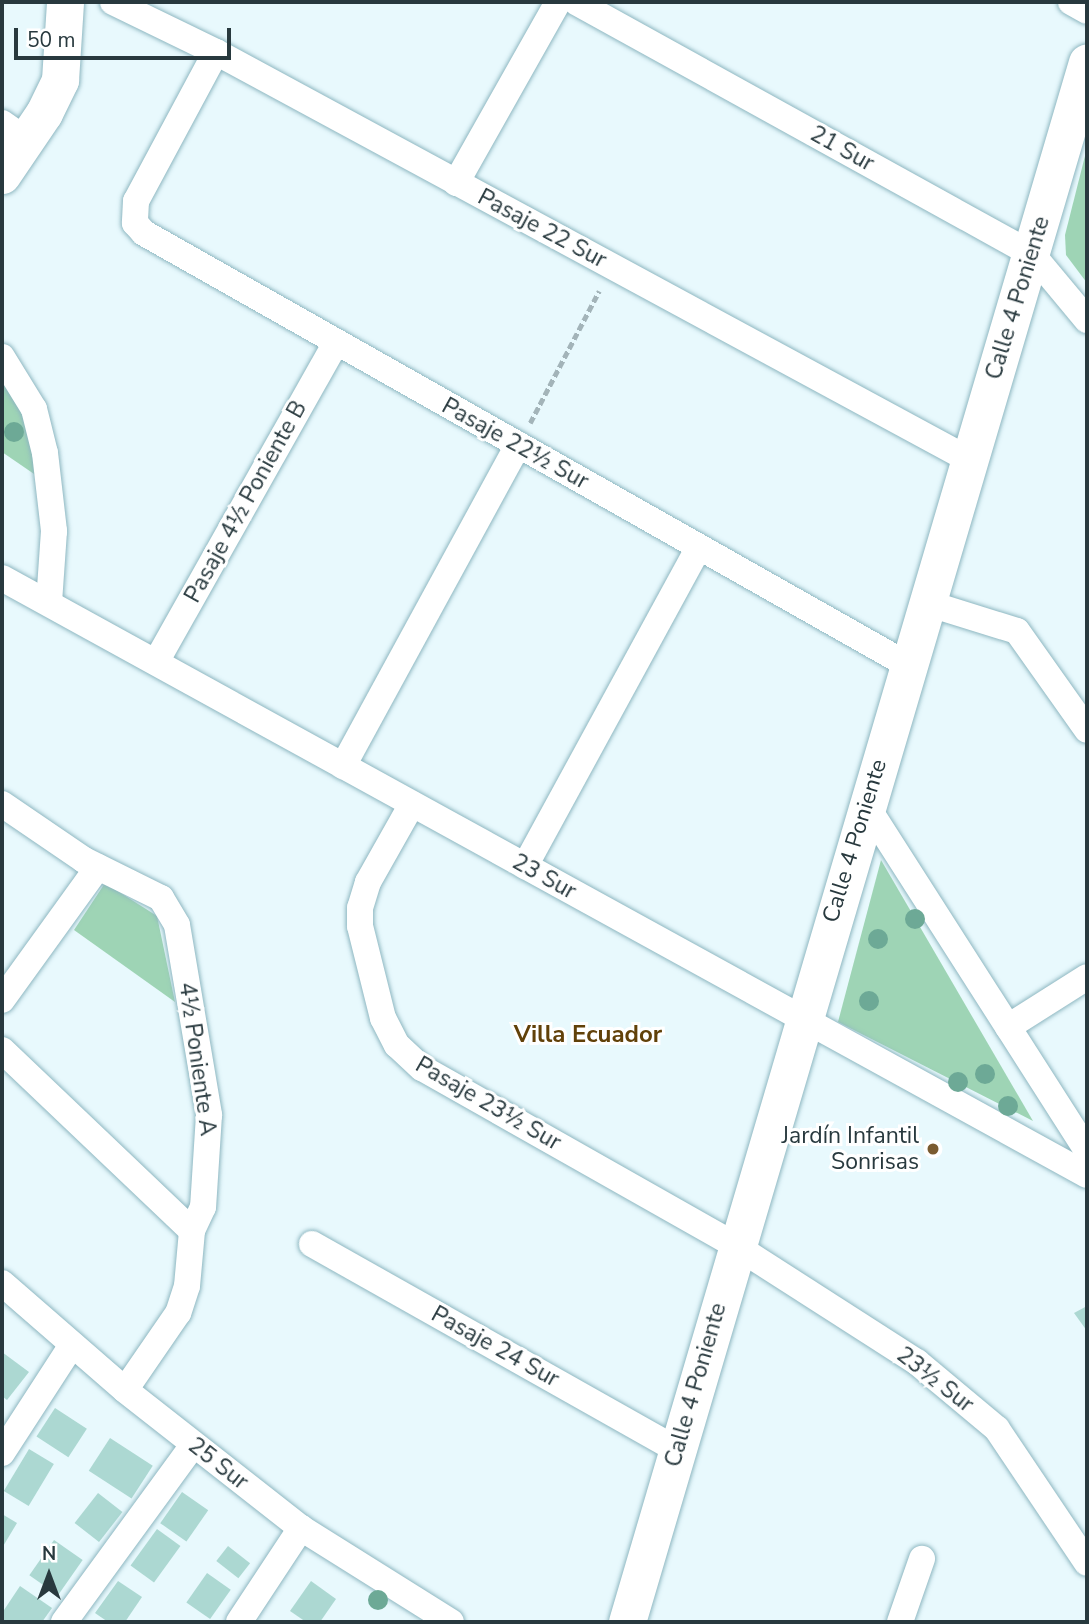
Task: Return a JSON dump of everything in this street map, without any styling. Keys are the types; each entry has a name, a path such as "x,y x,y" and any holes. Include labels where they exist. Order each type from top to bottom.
{"street":[{"path":"2,175 14,132 60,80 65,2"},
{"name":"Pasaje 22 Sur","path":"113,2 216,52 970,460"},
{"path":"456,183 558,2"},
{"name":"21 Sur","path":"576,2 1032,254 1087,320"},
{"path":"1071,2 1087,10"},
{"name":"Pasaje 22½ Sur","path":"216,52 140,191 134,213 135,223 160,243 908,665"},
{"name":"Calle 4 Poniente","path":"627,1622 801,1020 1032,254 1087,62"},
{"name":"Pasaje 4½ Poniente B","path":"156,662 336,342"},
{"path":"2,357 34,409 45,453 54,531 49,602"},
{"path":"343,765 518,445"},
{"path":"525,866 699,547"},
{"name":"23 Sur","path":"2,578 1087,1175"},
{"path":"927,603 998,621 1017,631 1087,730"},
{"name":"4½ Poniente A","path":"2,804 98,867 161,898 177,925 209,1115 203,1207 192,1231 181,1306 125,1390"},
{"name":"Pasaje 23½ Sur","path":"412,804 368,882 359,908 359,926 383,1018 397,1045 422,1068 736,1246"},
{"path":"866,805 1087,1150"},
{"path":"2,1000 98,867"},
{"path":"1009,1027 1087,977"},
{"path":"2,1050 192,1231"},
{"name":"Pasaje 24 Sur","path":"312,1244 677,1450"},
{"name":"23½ Sur","path":"736,1246 955,1391 997,1430 1087,1563"},
{"name":"25 Sur","path":"2,1283 125,1390 301,1528 451,1622"},
{"path":"2,1453 72,1345"},
{"path":"64,1622 193,1445"},
{"path":"239,1622 301,1528"},
{"path":"900,1622 922,1559"}],"path":[{"path":"518,445 612,267"}],"green space":[{"path":"1087,148 1087,283 1066,255 1065,235"},
{"path":"2,369 31,407 37,476 2,452"},
{"path":"881,860 1033,1121 838,1022"},
{"path":"105,883 157,916 175,1002 74,930"}],"building":[{"path":"1087,1306 1087,1331 1074,1313"},
{"path":"2,1352 29,1372 7,1400 2,1396"},
{"path":"55,1408 87,1429 68,1457 36,1437"},
{"path":"110,1438 153,1466 132,1498 89,1471"},
{"path":"29,1449 54,1464 29,1506 4,1491"},
{"path":"182,1492 208,1510 186,1541 160,1523"},
{"path":"98,1493 122,1512 99,1542 75,1523"},
{"path":"2,1514 17,1523 2,1548"},
{"path":"157,1529 180,1546 154,1582 131,1565"},
{"path":"54,1540 83,1560 58,1595 29,1575"},
{"path":"228,1546 250,1563 238,1578 216,1561"},
{"path":"207,1573 231,1590 210,1619 186,1602"},
{"path":"118,1581 142,1597 125,1622 108,1622 95,1613"},
{"path":"311,1581 336,1599 320,1622 306,1622 290,1611"},
{"path":"20,1586 52,1608 42,1622 2,1622 2,1613"}],"place":[{"name":"Jardín Infantil Sonrisas","path":"933,1149"}],"district":[{"name":"Villa Ecuador","path":"588,1035"}]}
